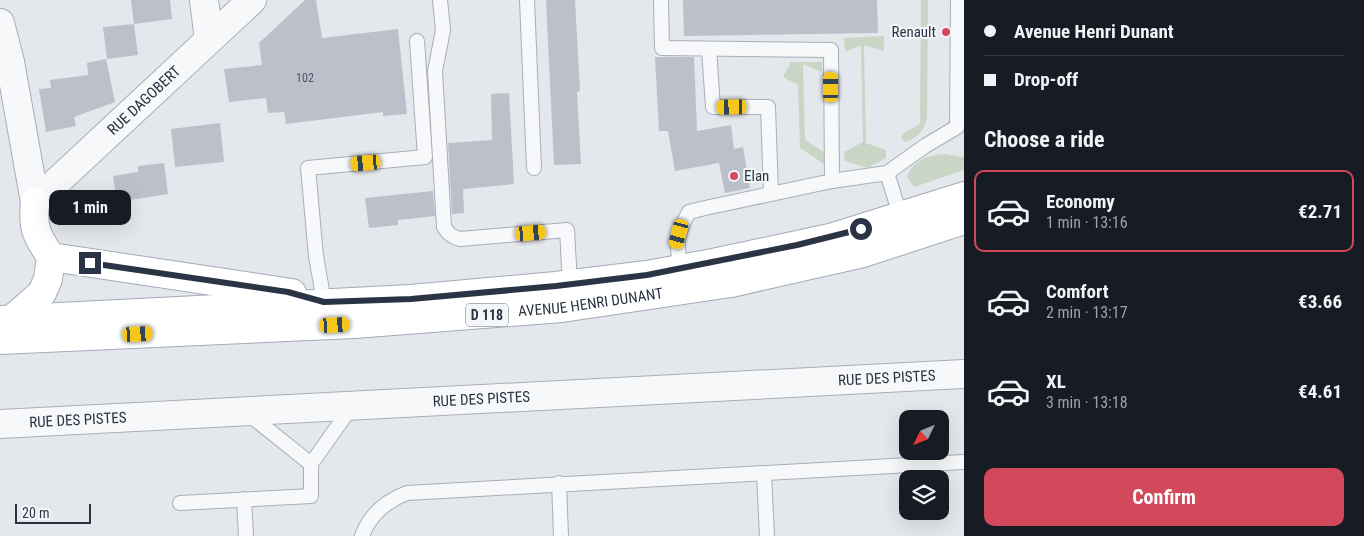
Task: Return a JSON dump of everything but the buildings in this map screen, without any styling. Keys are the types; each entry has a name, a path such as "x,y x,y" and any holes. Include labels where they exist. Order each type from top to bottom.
{"main road":[{"name":"AVENUE HENRI DUNANT","path":"904,228 964,196"},
{"path":"4,326 42,293 48,279 51,257 38,238 33,219 35,202"},
{"name":"AVENUE HENRI DUNANT","path":"4,326 344,324 562,308 683,279 830,238 964,220"},
{"path":"51,257 288,292 324,302"},
{"name":"AVENUE HENRI DUNANT","path":"4,326 324,302 411,299 647,275 683,279"}],"street":[{"path":"204,0 209,40"},
{"name":"RUE DAGOBERT","path":"35,202 252,0"},
{"path":"0,23 10,62 35,202"},
{"name":"RUE DES PISTES","path":"0,424 964,374"}],"lane":[{"path":"440,0 443,30 435,71 444,227 453,237 460,239 566,230 570,284"},
{"path":"527,0 534,168"},
{"path":"661,0 662,48 831,50 832,181"},
{"path":"683,279 677,244 682,224 689,212 832,181 887,174 925,146 957,127 958,0"},
{"path":"324,302 316,256 308,168 425,157 417,41"},
{"path":"709,49 713,107 768,106 772,194"},
{"path":"887,174 904,228"},
{"path":"180,503 311,496 311,464 352,406"},
{"path":"245,412 311,464"},
{"path":"362,536 366,525 381,507 394,498 407,493 559,483 764,474 964,462"},
{"path":"764,474 767,536"},
{"path":"559,483 561,536"},
{"path":"244,499 246,536"}],"green space":[{"path":"921,0 928,0 927,116 925,125 920,133 905,142 901,138 904,133 920,124"},
{"path":"884,36 884,51 864,45 866,143 886,150 886,158 868,168 845,161 844,152 863,142 861,45 845,52 844,38"},
{"path":"791,62 822,62 822,72 803,64 805,140 824,152 824,164 800,148 798,85 783,77"},
{"path":"945,154 964,157 964,170 914,187 907,177 913,166 928,157"}],"place":[{"name":"Renault","path":"946,32"},
{"name":"Elan","path":"734,176"}],"route":[{"path":"90,263 288,292 324,302 411,299 556,286 647,275 830,238 861,229"}]}
